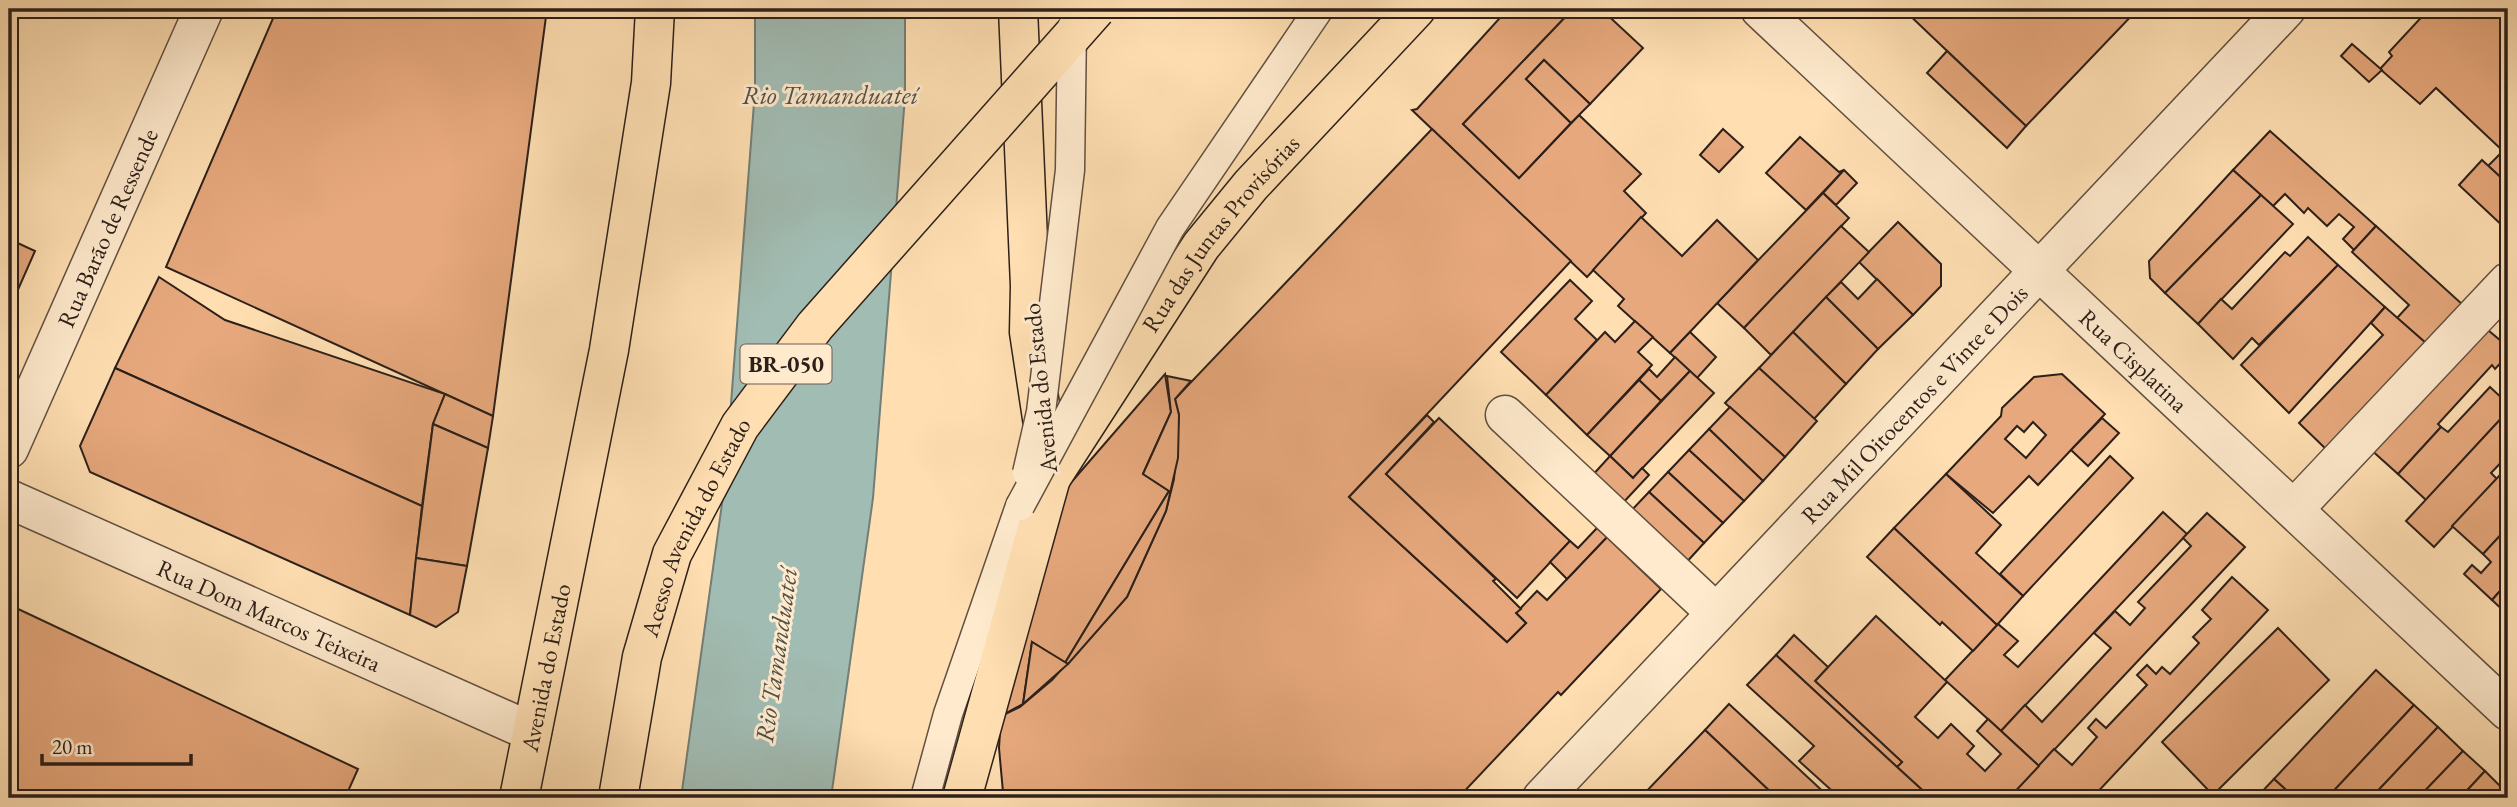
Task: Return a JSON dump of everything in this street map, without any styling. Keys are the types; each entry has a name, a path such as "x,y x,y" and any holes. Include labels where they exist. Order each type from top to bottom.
{"highway":[{"name":"Avenida do Estado","path":"519,798 609,350 651,83 655,9"},
{"name":"Avenida do Estado","path":"962,798 1051,478 1029,332 1030,286 1018,9"},
{"name":"Acesso Avenida do Estado","path":"618,798 642,657 673,554 740,426 815,326 1096,9"},
{"name":"Rua das Juntas Provisórias","path":"1051,478 1201,246 1251,185 1416,9"}],"street":[{"name":"Rua Barão de Ressende","path":"9,449 204,9"},
{"name":"Rua Cisplatina","path":"1760,9 2295,508 2508,711"},
{"name":"Rua Mil Oitocentos e Vinte e Dois","path":"1542,798 2286,9"},
{"path":"2295,508 2508,282"},
{"path":"1505,415 1716,613"},
{"name":"Rua Dom Marcos Teixeira","path":"9,499 531,732"}],"lane":[{"path":"925,798 948,715 1020,506 1041,412 1070,170 1072,9"},
{"path":"1020,506 1170,228 1319,9"}],"water":[{"name":"Rio Tamanduateí","path":"755,9 905,9 905,97 873,498 831,798 681,798 725,482 755,90"}],"building":[{"path":"277,9 547,9 493,416 166,267"},
{"path":"1508,9 1573,9 1463,124 1519,178 1579,115 1641,174 1624,191 1646,213 1587,277 1412,110 1417,109"},
{"path":"1573,9 1601,9 1643,48 1590,104 1544,60 1526,79 1571,123 1519,178 1463,124"},
{"path":"1903,9 2138,9 2026,126"},
{"path":"2429,9 2489,9 2508,26 2508,184 2488,166 2503,151 2436,88 2420,104 2380,69 2392,56 2389,52"},
{"path":"2352,44 2382,70 2369,82 2341,56"},
{"path":"1947,51 2026,126 2007,148 1927,73"},
{"path":"1544,60 1590,104 1571,123 1526,79"},
{"path":"1432,129 1571,261 1349,497 1507,642 1526,623 1516,613 1537,591 1547,600 1607,537 1661,589 1561,695 1558,692 1458,798 1009,798 1003,792 999,748 1001,716 1020,707 1052,680 1127,597 1166,511 1174,479 1179,415 1175,399"},
{"path":"1723,129 1743,147 1719,172 1700,155"},
{"path":"2270,131 2376,226 2354,250 2343,239 2354,227 2339,214 2327,226 2308,208 2304,213 2285,194 2273,206 2233,170"},
{"path":"1800,137 1839,172 1844,170 1806,210 1766,173"},
{"path":"2482,160 2508,184 2507,230 2459,185"},
{"path":"1844,170 1857,183 1836,205 1823,193"},
{"path":"2233,170 2261,195 2165,293 2150,278 2149,261"},
{"path":"1823,193 1849,218 1744,328 1717,303"},
{"path":"2261,195 2293,224 2198,324 2165,293"},
{"path":"1641,217 1682,256 1717,220 1758,260 1670,353 1618,306 1624,299 1593,270"},
{"path":"1898,222 1941,264 1941,286 1913,315 1859,262"},
{"path":"1841,226 1869,252 1771,355 1744,328"},
{"path":"2376,226 2463,305 2427,344 2397,318 2409,305 2352,252"},
{"path":"2308,237 2338,265 2259,345 2252,338 2233,359 2198,324 2221,299 2232,309 2285,252 2290,256"},
{"path":"9,239 35,251 9,310"},
{"path":"2338,265 2385,307 2289,413 2241,365"},
{"path":"159,277 225,320 445,394 433,424 422,506 115,368"},
{"path":"1877,279 1913,315 1878,349 1826,297 1841,282 1858,299"},
{"path":"1570,280 1592,301 1575,319 1597,340 1546,395 1501,352"},
{"path":"1826,297 1878,349 1846,384 1793,332"},
{"path":"2385,307 2427,344 2328,451 2299,423 2383,335 2371,323"},
{"path":"1635,321 1653,337 1638,352 1652,365 1587,435 1546,395 1605,332 1615,342"},
{"path":"2483,326 2500,340 2508,331 2508,355 2495,369 2492,365 2438,424 2441,427 2398,474 2369,448"},
{"path":"1690,332 1716,357 1697,378 1670,353"},
{"path":"1793,332 1846,384 1814,419 1759,368"},
{"path":"1675,357 1690,371 1661,401 1639,380 1649,369 1657,377"},
{"path":"115,368 422,506 410,615 90,472 80,446"},
{"path":"1759,368 1817,421 1785,457 1725,403"},
{"path":"1690,371 1714,393 1633,478 1610,456"},
{"path":"1165,374 1171,412 1143,474 1169,491 1065,663 1032,642 1023,704 1001,716 1055,501"},
{"path":"2062,374 2105,414 2038,485 2029,476 1993,513 1946,474 2001,416 2002,408 2034,377","holes":["2033,422 2046,435 2026,458 2005,439 2017,426 2024,432"]},
{"path":"1167,376 1191,381 1175,399 1179,415 1178,458 1166,511 1127,597 1068,664 1065,663 1169,491 1143,474 1171,412"},
{"path":"1639,380 1661,401 1610,456 1587,435"},
{"path":"2490,387 2506,402 2508,399 2508,411 2426,500 2398,474 2441,427 2448,432"},
{"path":"445,394 493,416 488,448 433,424"},
{"path":"1730,407 1785,457 1763,481 1709,429"},
{"path":"2508,411 2508,455 2491,473 2497,479 2434,547 2406,521"},
{"path":"1427,415 1434,422 1386,474 1496,579 1493,581 1521,609 1516,613 1526,623 1507,642 1349,497"},
{"path":"1439,418 1570,541 1517,598 1386,474"},
{"path":"2102,418 2119,433 2088,466 2071,450"},
{"path":"433,424 488,448 467,566 416,558"},
{"path":"1709,429 1763,481 1744,501 1689,450"},
{"path":"1689,450 1744,501 1723,523 1668,472"},
{"path":"1610,456 1633,478 1642,468 1649,475 1620,506 1590,478"},
{"path":"2110,456 2133,478 2023,596 2000,574"},
{"path":"1668,472 1723,523 1704,543 1649,492"},
{"path":"1946,474 2001,525 1976,553 2023,596 1997,625 1894,528"},
{"path":"2499,476 2504,481 2508,476 2508,527 2483,554 2452,526"},
{"path":"1649,492 1704,543 1684,565 1628,514"},
{"path":"2163,512 2187,534 2001,731 1945,680 1998,624 2018,641 2004,655 2018,667"},
{"path":"2207,513 2245,547 2039,766 2001,731 2025,705 2042,722 2111,648 2094,633 2115,611 2130,625 2145,608 2138,602 2191,546 2183,538"},
{"path":"2508,527 2508,582 2492,600 2464,574 2472,565 2481,573 2491,562 2483,554"},
{"path":"1597,528 1607,537 1567,579 1550,562 1570,541 1578,548"},
{"path":"1894,528 1997,625 1973,651 1942,622 1940,625 1867,557"},
{"path":"416,558 467,566 458,612 436,627 410,615"},
{"path":"2232,577 2268,610 2092,798 2009,798 2054,749 2072,765 2097,737 2088,728 2096,719 2106,728 2147,685 2137,675 2147,665 2156,674 2162,667 2170,674 2199,643 2193,637 2211,619 2202,610"},
{"path":"2508,582 2508,613 2507,614 2492,600"},
{"path":"16,608 358,769 345,798 9,798 9,625"},
{"path":"1876,616 1947,682 1915,717 1938,738 1951,724 1974,746 1967,754 1985,771 2001,754 1977,731 1988,719 2039,766 2009,798 1931,798 1897,767 1902,762 1815,681"},
{"path":"2278,628 2329,680 2213,795 2162,742"},
{"path":"1794,635 1828,667 1815,681 1902,762 1897,767 1776,655"},
{"path":"1032,642 1068,664 1023,704"},
{"path":"1776,655 1931,798 1840,798 1799,761 1814,746 1747,685"},
{"path":"2376,670 2414,705 2327,798 2295,798 2274,779"},
{"path":"1729,704 1830,798 1777,798 1705,730"},
{"path":"2414,705 2438,727 2371,798 2327,798"},
{"path":"2438,727 2463,751 2418,798 2406,795 2403,798 2371,798"},
{"path":"1705,730 1777,798 1640,798"},
{"path":"2463,751 2485,771 2460,798 2418,798"},
{"path":"2485,771 2508,794 2504,798 2460,798"},
{"path":"2274,779 2295,798 2256,798"}]}
